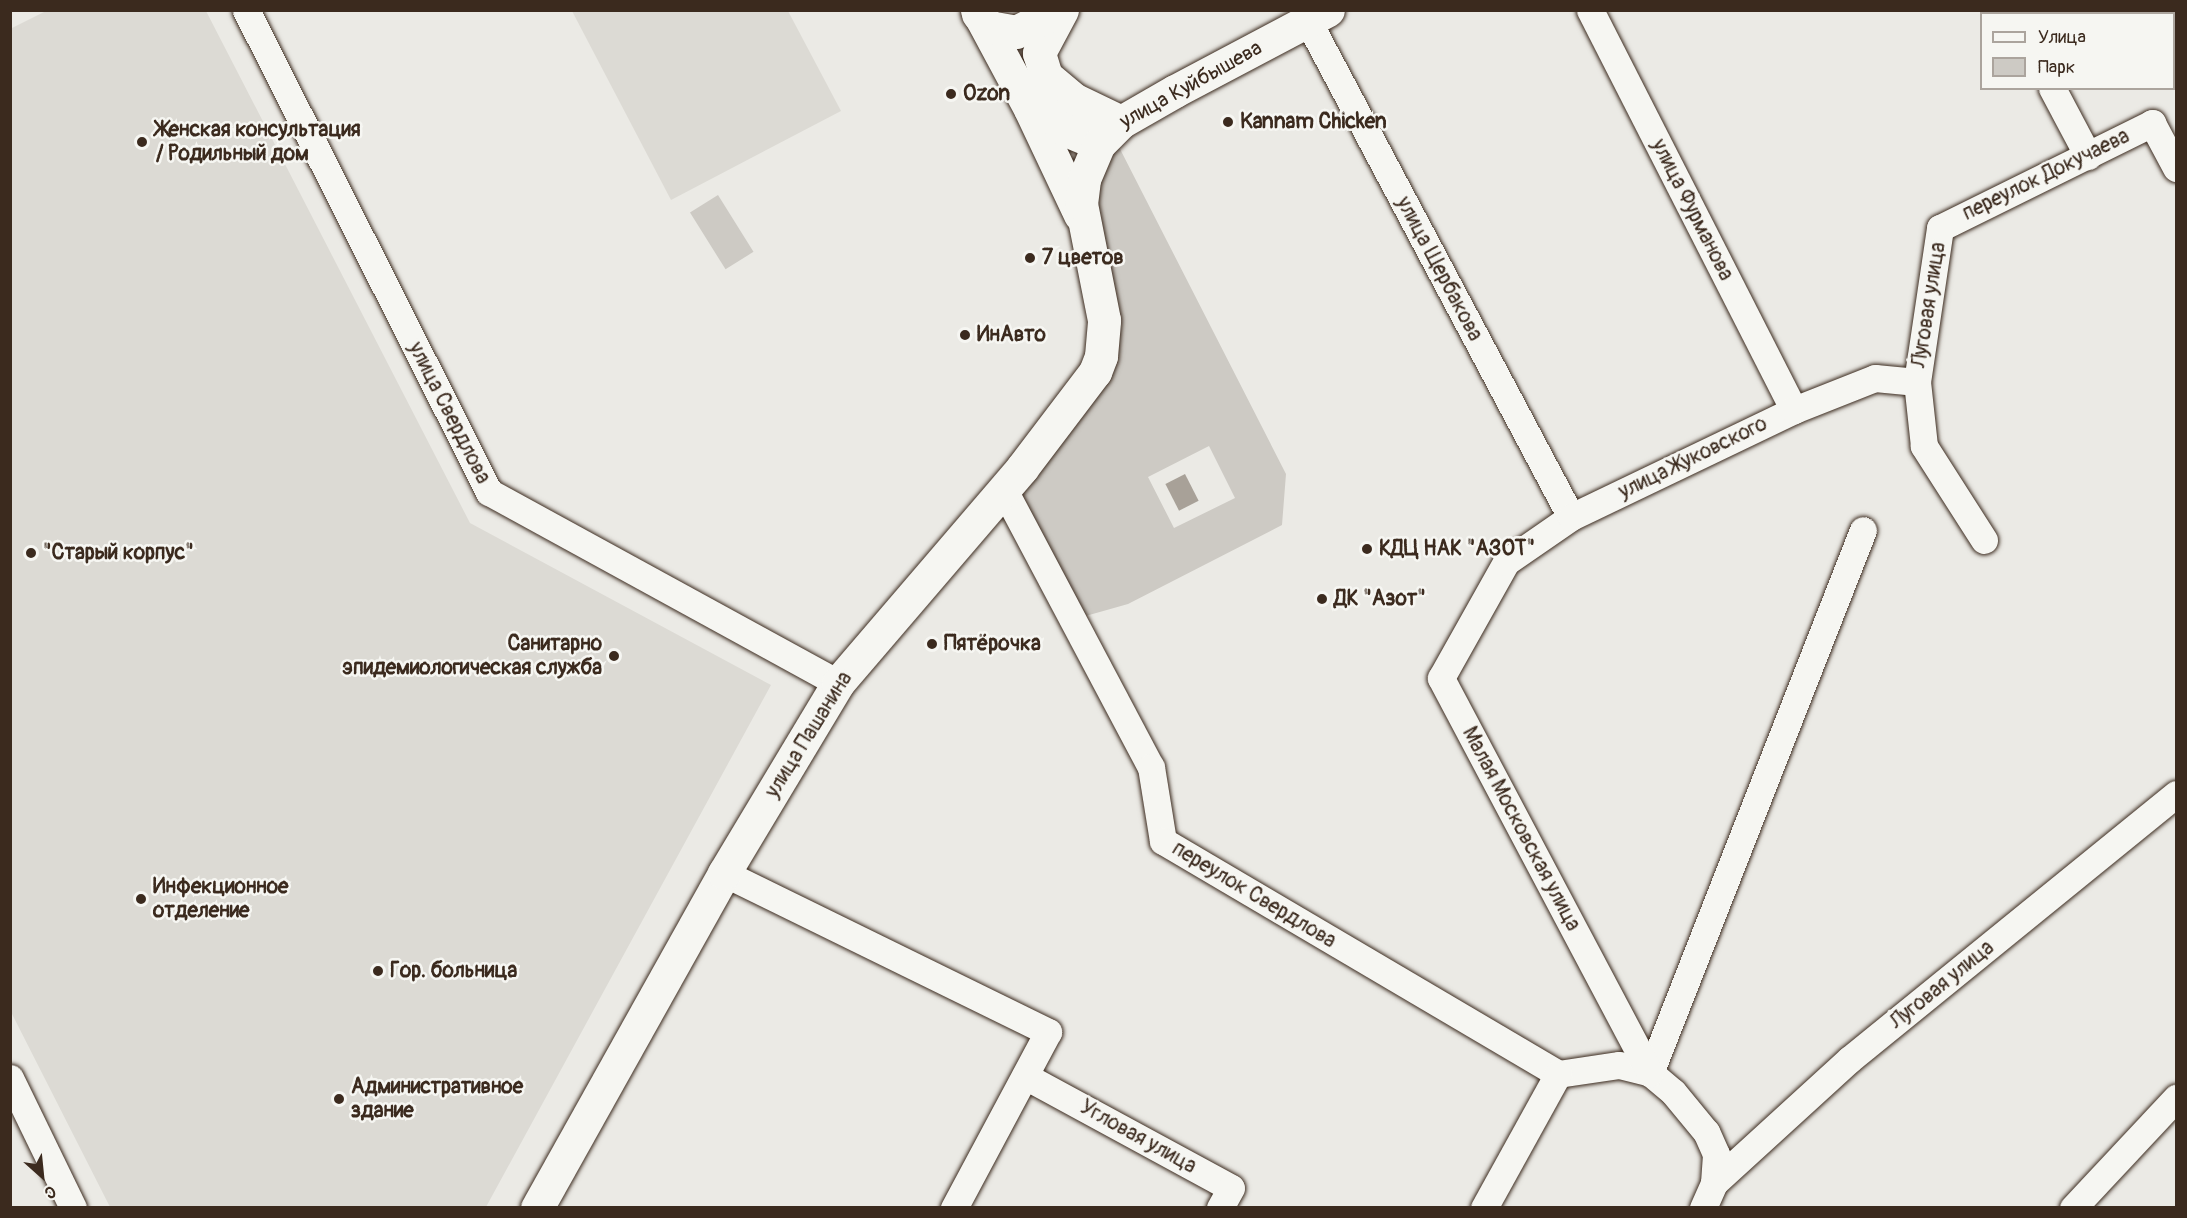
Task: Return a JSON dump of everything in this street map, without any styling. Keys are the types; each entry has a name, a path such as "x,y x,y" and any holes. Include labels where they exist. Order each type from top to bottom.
{"main road":[{"path":"977,12 989,27 1016,32 1060,10"},
{"path":"1060,10 1039,53 1046,76 1110,133"},
{"path":"977,12 1021,92 1083,222"},
{"name":"улица Куйбышева","path":"1083,222 1084,179 1110,133 1318,16"},
{"path":"1021,92 1061,128 1110,133"},
{"name":"улица Пашанина","path":"537,1208 724,873 838,683 1085,389 1101,356 1104,320 1083,222"}],"street":[{"name":"улица Свердлова","path":"246,10 489,492 838,683"},
{"name":"улица Фурманова","path":"1590,10 1794,410"},
{"name":"улица Щербакова","path":"1318,16 1571,517"},
{"path":"2053,90 2088,156"},
{"name":"переулок Докучаева","path":"1940,228 2152,123 2176,168"},
{"name":"Луговая улица","path":"1940,228 1917,382 1924,446 1984,540"},
{"name":"улица Жуковского","path":"1492,586 1506,562 1571,517 1794,410 1875,378 1917,382"},
{"name":"переулок Свердлова","path":"1003,488 1151,767 1163,840 1558,1074"},
{"path":"1650,1073 1863,530"},
{"name":"Малая Московская улица","path":"1492,586 1441,678 1650,1073"},
{"name":"Луговая улица","path":"1714,1183 1850,1059 2176,794"},
{"path":"724,873 1048,1032 954,1208"},
{"name":"Луговая улица","path":"1558,1074 1619,1065 1650,1073 1673,1092 1706,1132 1716,1154 1714,1183 1702,1208"},
{"path":"1484,1208 1558,1074"},
{"name":"Угловая улица","path":"1025,1076 1231,1188 1220,1208"},
{"path":"10,1078 32,1119 73,1208"},
{"path":"10,1096 32,1119"},
{"path":"2073,1208 2176,1098"}],"shaded area":[{"path":"48,10 206,11 470,523 771,685 486,1207 110,1207 11,1012 10,29"},
{"path":"572,11 788,11 841,111 671,200"},
{"path":"1185,474 1199,501 1179,511 1165,484"}],"green space":[{"path":"1119,147 1286,474 1282,525 1128,604 1075,619 1013,497 1112,364 1122,326 1098,206 1100,179 1111,154","holes":["1209,446 1235,498 1174,528 1148,477"]},
{"path":"718,195 754,252 726,269 690,212"}],"place":[{"name":"Ozon","path":"951,94"},
{"name":"Kannam Chicken","path":"1228,122"},
{"name":"Женская консультация / Родильный дом","path":"142,142"},
{"name":"7 цветов","path":"1030,258"},
{"name":"ИнАвто","path":"965,335"},
{"name":"КДЦ НАК \"АЗОТ\"","path":"1367,549"},
{"name":"\"Старый корпус\"","path":"31,553"},
{"name":"ДК \"Азот\"","path":"1322,599"},
{"name":"Пятёрочка","path":"932,644"},
{"name":"Санитарно эпидемиологическая служба","path":"614,656"},
{"name":"Инфекционное отделение","path":"141,899"},
{"name":"Гор. больница","path":"378,971"},
{"name":"Административное здание","path":"339,1099"}]}
